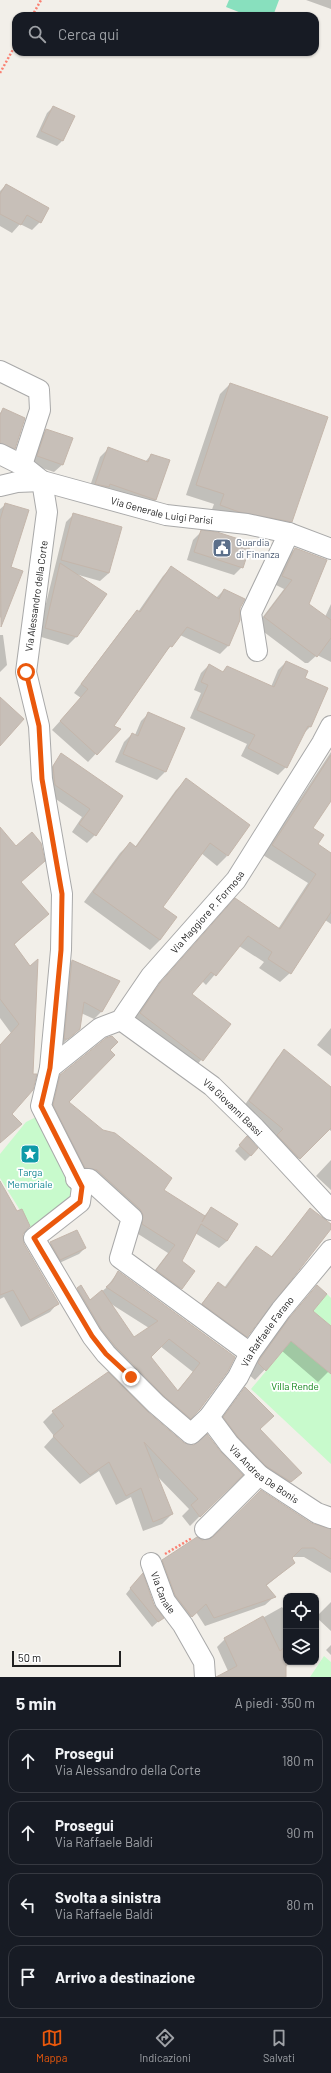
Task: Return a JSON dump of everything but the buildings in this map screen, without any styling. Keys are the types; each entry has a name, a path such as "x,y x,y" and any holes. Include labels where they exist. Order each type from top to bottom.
{"street":[{"path":"0,371 39,390 40,410 22,465"},
{"name":"Via Generale Luigi Parisi","path":"0,454 22,465 42,481 166,515 247,524 289,533 331,549"},
{"path":"0,486 17,482 42,481"},
{"name":"Via Alessandro della Corte","path":"42,481 47,512 26,672 39,726 42,779 62,894 61,950 50,1068 41,1106 76,1179"},
{"path":"257,651 251,613 289,533"},
{"name":"Via Maggiore P. Formosa","path":"121,1020 151,976 236,880 322,743 331,726"},
{"path":"50,1068 100,1028 121,1020"},
{"name":"Via Giovanni Bassi","path":"121,1020 212,1086 255,1128 331,1210"},
{"path":"76,1179 89,1179 132,1218 120,1258 250,1353"},
{"name":"Via Raffaele Farano","path":"76,1179 82,1187 80,1202 34,1238 44,1258 92,1336 106,1354 156,1404 191,1434 208,1417 238,1376 250,1353 331,1250"},
{"name":"Via Andrea De Bonis","path":"208,1417 229,1444 259,1475 317,1513 331,1518"},
{"path":"205,1529 259,1475"},
{"name":"Via Canale","path":"151,1563 165,1601 183,1625 204,1669"}],"path":[{"path":"34,12 41,0"},
{"path":"0,73 12,51"},
{"name":"Via Canale","path":"151,1563 205,1529"}],"green space":[{"path":"229,0 279,0 274,12 239,12 226,7"},
{"path":"40,1115 82,1187 36,1236 0,1178 0,1154 26,1122"},
{"path":"327,1294 331,1298 331,1326 313,1311"},
{"name":"Villa Rende","path":"291,1341 329,1372 331,1370 331,1464 251,1389"},
{"path":"324,1656 331,1662 331,1677 310,1677"}],"place":[{"name":"Guardia di Finanza","path":"222,548"},
{"name":"Targa Memoriale","path":"30,1154"}],"route":[{"path":"26,672 39,726 42,779 62,894 61,950 50,1068 41,1106 76,1179 82,1187 80,1202 34,1238 44,1258 92,1336 106,1354 131,1377"}]}
